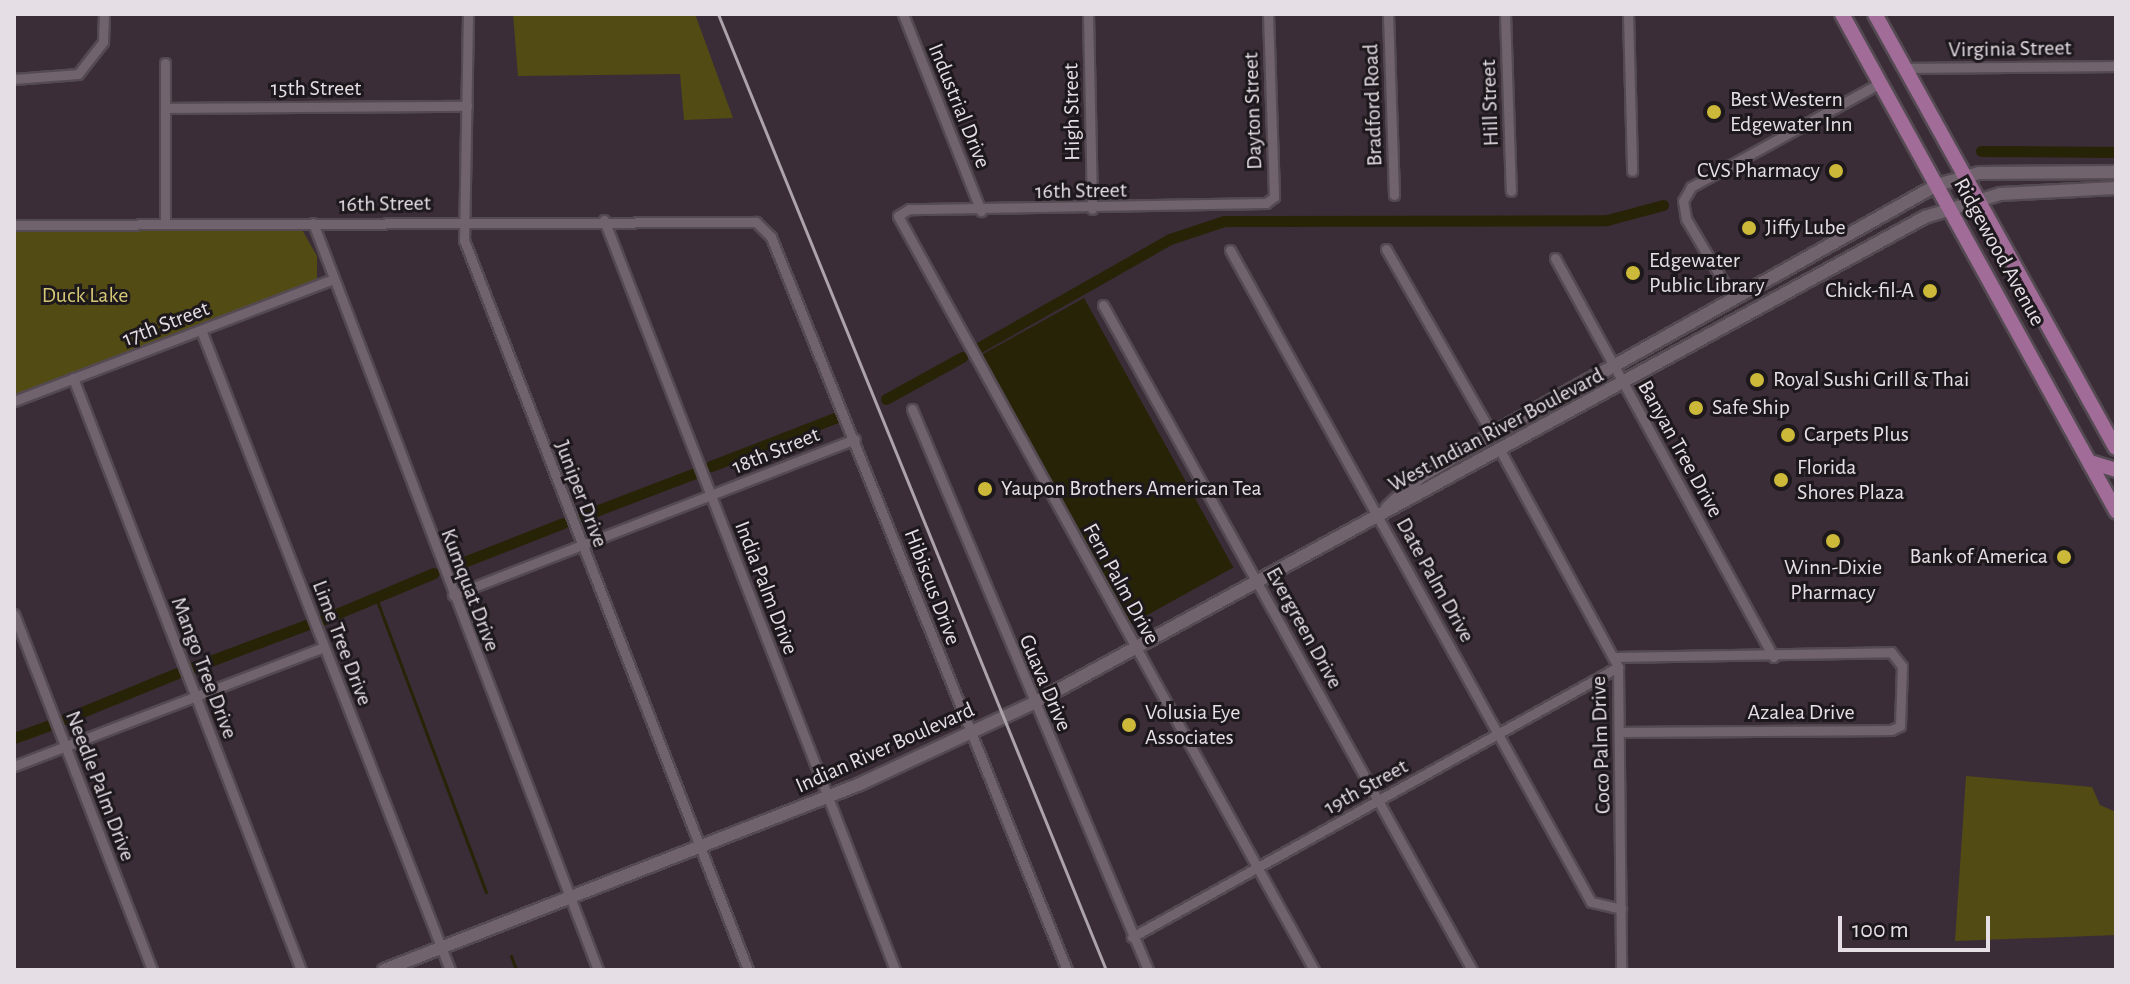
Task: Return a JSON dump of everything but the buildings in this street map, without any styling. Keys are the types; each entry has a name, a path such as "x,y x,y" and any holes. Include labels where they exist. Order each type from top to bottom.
{"main road":[{"name":"Ridgewood Avenue","path":"1842,14 2116,511"},
{"name":"Ridgewood Avenue","path":"1875,14 2116,448"},
{"path":"2063,172 2063,189"},
{"path":"1964,174 2116,172"},
{"name":"West Indian River Boulevard","path":"1379,516 1420,477 1492,434 1937,185 1964,174"},
{"name":"West Indian River Boulevard","path":"1379,516 1949,208 1978,199 2063,189 2116,188"},
{"path":"2090,462 2116,470"},
{"name":"Indian River Boulevard","path":"384,970 828,797 969,734 1034,703 1379,516"}],"street":[{"path":"14,79 78,74 103,42 104,14"},
{"name":"Juniper Drive","path":"468,14 464,240 748,970"},
{"name":"Industrial Drive","path":"903,14 981,211"},
{"name":"High Street","path":"1088,14 1092,209"},
{"name":"Dayton Street","path":"1266,203 1274,197 1268,14"},
{"name":"Bradford Road","path":"1388,14 1394,195"},
{"name":"Hill Street","path":"1505,14 1511,191"},
{"path":"1628,14 1632,171"},
{"path":"165,63 165,224"},
{"name":"Virginia Street","path":"1905,68 2116,66"},
{"path":"1733,298 1686,219 1683,201 1691,187 1880,83"},
{"name":"15th Street","path":"165,108 467,106"},
{"name":"16th Street","path":"898,216 909,209 981,211 1266,203"},
{"name":"Fern Palm Drive","path":"898,216 1314,970"},
{"name":"16th Street","path":"14,225 604,220 756,222"},
{"name":"India Palm Drive","path":"604,220 895,970"},
{"name":"Hibiscus Drive","path":"756,222 771,237 855,439 969,734 1067,970"},
{"name":"Kumquat Drive","path":"313,223 331,280 598,970"},
{"path":"1386,249 1492,434"},
{"name":"Date Palm Drive","path":"1230,250 1591,902 1621,909"},
{"name":"Banyan Tree Drive","path":"1555,258 1773,657"},
{"name":"17th Street","path":"14,401 331,280"},
{"name":"Evergreen Drive","path":"1103,305 1472,970"},
{"name":"Lime Tree Drive","path":"201,330 450,970"},
{"name":"Mango Tree Drive","path":"73,378 301,970"},
{"name":"Guava Drive","path":"912,409 1148,970"},
{"name":"18th Street","path":"453,595 855,439"},
{"name":"Coco Palm Drive","path":"1501,452 1616,662 1622,732 1621,970"},
{"name":"Needle Palm Drive","path":"14,614 152,970"},
{"path":"14,766 324,647"},
{"name":"19th Street","path":"1132,937 1500,734 1616,662 1891,652"},
{"name":"Azalea Drive","path":"1622,732 1891,730 1900,726 1902,666 1891,652"}],"green space":[{"path":"513,14 695,14 733,118 684,120 680,74 518,76"},
{"name":"Duck Lake","path":"301,228 317,256 317,282 14,396 14,230"},
{"path":"1966,776 2092,787 2100,805 2116,812 2116,935 1955,941"}],"shaded area":[{"path":"1084,298 1233,567 1128,626 979,356"}],"waterway":[{"path":"1981,151 2116,152"},
{"path":"978,348 1170,239 1224,221 1607,220 1663,205"},
{"path":"886,399 962,357"},
{"path":"711,466 835,418"},
{"path":"580,517 695,473"},
{"path":"451,567 563,523"},
{"path":"322,620 434,573"},
{"path":"376,598 486,892"},
{"path":"194,667 306,625"},
{"path":"65,719 177,673"},
{"path":"14,738 49,725"},
{"path":"511,956 516,970"}],"railway":[{"path":"718,14 1106,970"}],"place":[{"name":"Best Western Edgewater Inn","path":"1714,112"},
{"name":"CVS Pharmacy","path":"1836,171"},
{"name":"Jiffy Lube","path":"1749,228"},
{"name":"Edgewater Public Library","path":"1633,273"},
{"name":"Chick-fil-A","path":"1930,291"},
{"name":"Royal Sushi Grill & Thai","path":"1757,380"},
{"name":"Safe Ship","path":"1696,408"},
{"name":"Carpets Plus","path":"1788,435"},
{"name":"Florida Shores Plaza","path":"1781,480"},
{"name":"Yaupon Brothers American Tea","path":"985,489"},
{"name":"Winn-Dixie Pharmacy","path":"1833,541"},
{"name":"Bank of America","path":"2064,557"},
{"name":"Volusia Eye Associates","path":"1129,725"}]}
